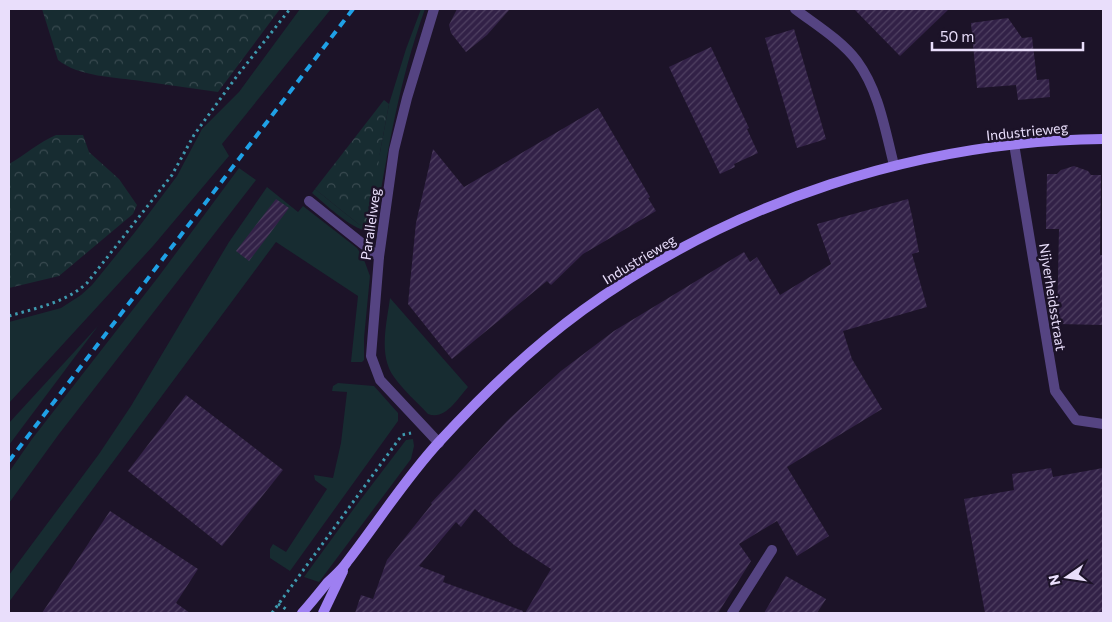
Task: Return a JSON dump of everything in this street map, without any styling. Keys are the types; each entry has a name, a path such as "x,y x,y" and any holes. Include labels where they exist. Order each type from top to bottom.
{"street":[{"name":"Parallelweg","path":"434,9 406,98 394,150 379,258 371,356 380,380 439,442"},
{"path":"795,9 842,45 867,76 876,97 894,165"},
{"name":"Industrieweg","path":"439,442 518,363 584,310 668,256 740,219 847,179 894,165 1014,144 1103,139"},
{"name":"Nijverheidsstraat","path":"1014,144 1055,391 1076,420 1103,424"},
{"path":"309,201 379,258"},
{"path":"302,613 346,564 384,510 439,442"},
{"path":"732,613 772,550"},
{"path":"323,613 346,564"}],"path":[{"path":"9,316 65,299 87,283 172,175 194,135 237,76 290,9"},
{"path":"272,613 402,435 425,429"},
{"path":"278,604 292,613"}],"green space":[{"path":"42,9 280,9 218,92 98,75 67,66 58,60"},
{"path":"300,9 331,9 222,144 229,156 153,246 9,403 9,322 61,308 92,285 177,176 202,129 239,92"},
{"path":"421,9 425,9 401,89 375,225 369,230 363,230 348,222 312,193 315,189 361,226 380,152 389,104"},
{"path":"384,100 389,104 380,152 371,227 361,226 315,189"},
{"path":"56,135 83,135 89,152 119,179 137,205 133,214 59,276 9,288 9,164"},
{"path":"239,168 256,180 59,434 9,503 9,472 32,439 159,276"},
{"path":"267,187 298,212 303,206 357,248 363,257 370,276 364,338 364,360 362,362 351,362 358,296 276,242 9,602 9,575 99,454 131,406 229,242"},
{"path":"390,298 468,387 451,407 440,414 428,414 402,387 389,368 386,359 385,338"},
{"path":"98,326 9,445 9,423"},
{"path":"338,383 374,386 398,413 398,421 290,571 270,558 270,549 273,544 286,552 327,489 315,480 314,475 333,478 341,443 347,392 332,391 333,386"},
{"path":"413,439 414,446 411,459 319,582 304,577 406,440"}],"building":[{"path":"457,9 510,9 487,35 466,52 451,33 449,25"},
{"path":"854,9 949,9 900,56"},
{"path":"1008,18 1022,38 1032,37 1037,80 1049,79 1050,97 1018,100 1016,85 977,88 971,23"},
{"path":"794,29 826,139 797,148 765,38"},
{"path":"711,47 749,128 747,129 758,153 734,164 735,167 720,174 669,67"},
{"path":"598,108 650,197 648,198 656,211 583,254 551,285 547,281 452,359 408,304 416,223 433,149 464,187"},
{"path":"1074,166 1088,171 1091,175 1101,175 1100,255 1103,255 1103,325 1057,324 1059,229 1046,229 1047,174 1057,174 1061,170"},
{"path":"276,199 289,208 249,261 236,251"},
{"path":"908,199 919,252 912,254 927,307 843,331 852,359 882,409 787,467 829,536 797,556 777,521 739,544 751,561 718,613 525,613 551,569 514,545 475,509 461,527 456,522 419,566 445,576 443,582 523,611 523,613 355,613 361,595 373,599 387,560 431,503 507,421 561,371 614,331 744,252 750,262 757,257 780,295 831,264 817,224"},
{"path":"186,395 283,470 222,546 128,471"},
{"path":"1051,468 1053,477 1103,468 1103,613 985,613 964,499 1014,490 1012,474"},
{"path":"110,511 198,569 176,603 190,613 42,613"},
{"path":"786,576 826,599 817,613 764,613"}],"railway":[{"path":"9,461 353,9"}]}
